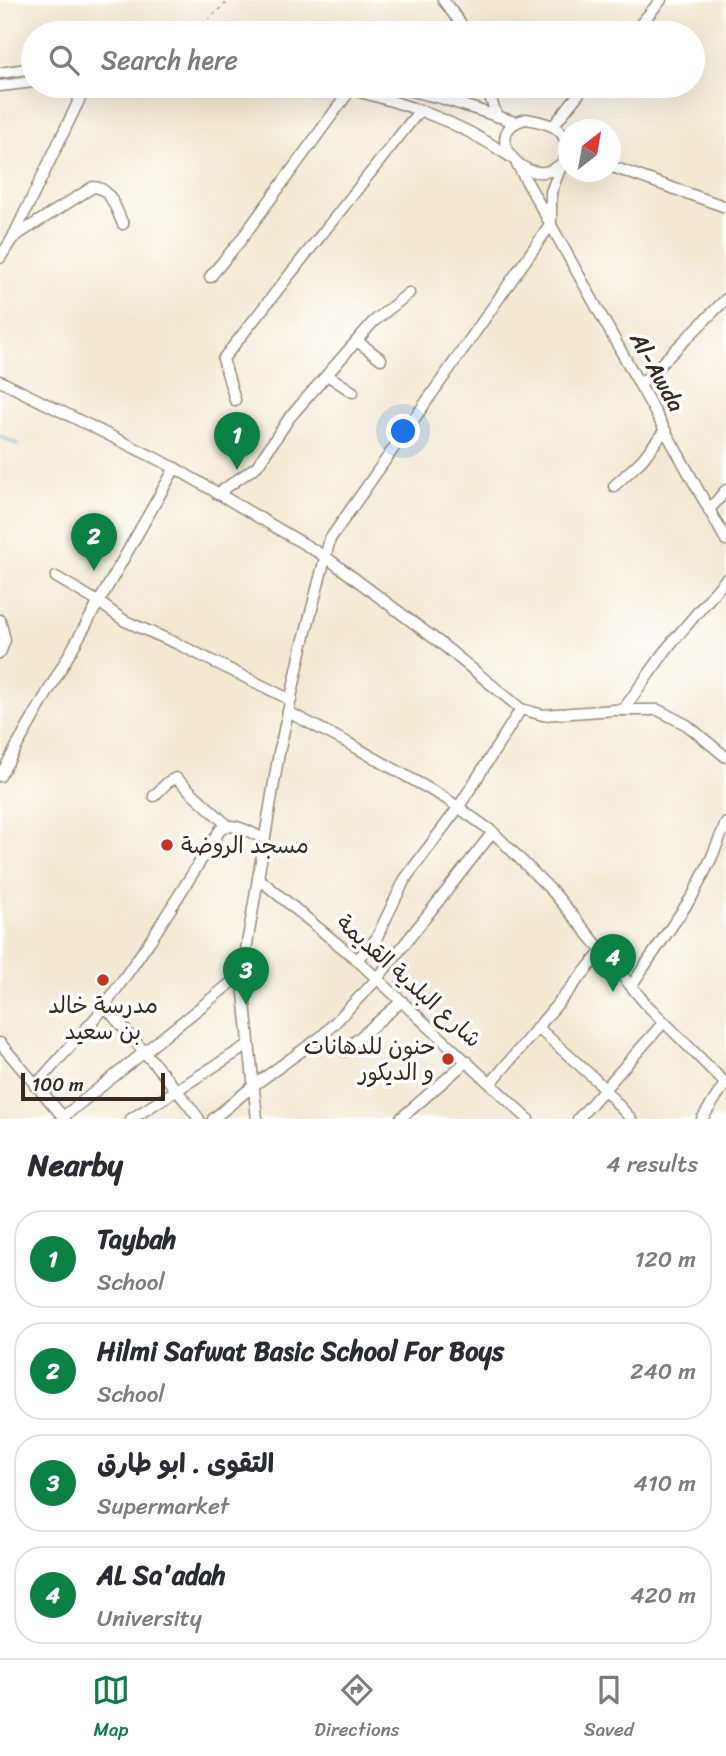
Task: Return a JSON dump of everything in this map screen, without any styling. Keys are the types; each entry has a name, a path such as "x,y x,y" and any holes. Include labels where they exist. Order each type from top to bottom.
{"street":[{"path":"443,0 459,21"},
{"path":"643,21 661,0"},
{"path":"0,73 21,70"},
{"path":"0,86 21,83"},
{"path":"0,258 12,239 80,98"},
{"path":"210,277 240,241 344,98"},
{"path":"387,98 454,122 526,169 548,172 558,164"},
{"path":"440,98 516,122"},
{"path":"491,98 498,116"},
{"path":"554,125 576,98"},
{"path":"235,400 223,359 421,110"},
{"path":"513,160 505,143 507,131 516,122 526,119 554,125 558,130"},
{"name":"Al-Awda","path":"513,160 726,540"},
{"path":"621,169 726,206"},
{"path":"257,1119 242,974 290,700 330,540 551,224 551,192 558,176"},
{"path":"12,239 87,190 98,187 108,193 123,224"},
{"path":"217,494 257,466 290,417 373,322 409,293"},
{"path":"640,385 726,299"},
{"path":"357,341 381,359"},
{"path":"327,375 353,392"},
{"path":"0,381 175,468 326,557 443,645 521,709 543,716 658,710 687,726 726,757"},
{"path":"614,486 642,460 665,430"},
{"path":"0,776 175,468"},
{"path":"709,510 726,490"},
{"path":"56,577 125,621 176,643 290,700"},
{"path":"623,710 669,646 726,579"},
{"path":"0,620 5,640 0,653"},
{"path":"357,960 376,939 412,868 458,808 521,709"},
{"path":"288,712 445,798 493,832 554,893 664,1022 726,1082 702,1119"},
{"path":"154,796 176,778 227,825"},
{"path":"631,986 692,895 726,823"},
{"path":"35,1086 105,1006 152,938 220,830 227,825 233,825 264,839"},
{"path":"213,1119 322,1036 377,978 493,832"},
{"name":"شارع البلدية القديمة","path":"258,878 357,960 528,1119"},
{"path":"491,1083 602,951"},
{"path":"0,1043 60,1118 242,974"},
{"path":"344,1051 402,1001"},
{"path":"105,1006 177,1089 199,1119"},
{"path":"578,1119 664,1022"},
{"path":"537,1027 604,1089 631,1119"},
{"path":"131,1119 248,1045"},
{"path":"400,1119 467,1061"}],"path":[{"path":"206,21 230,0"}],"waterway":[{"path":"0,436 18,445"}],"place":[{"name":"Taybah","path":"237,470"},
{"name":"Hilmi Safwat Basic School For Boys","path":"94,571"},
{"name":"مسجد الروضة","path":"167,845"},
{"name":"مدرسة خالد بن سعيد","path":"103,980"},
{"name":"AL Sa'adah","path":"613,992"},
{"name":"التقوى . ابو طارق","path":"246,1005"},
{"name":"حنون للدهانات و الديكور","path":"448,1059"}]}
